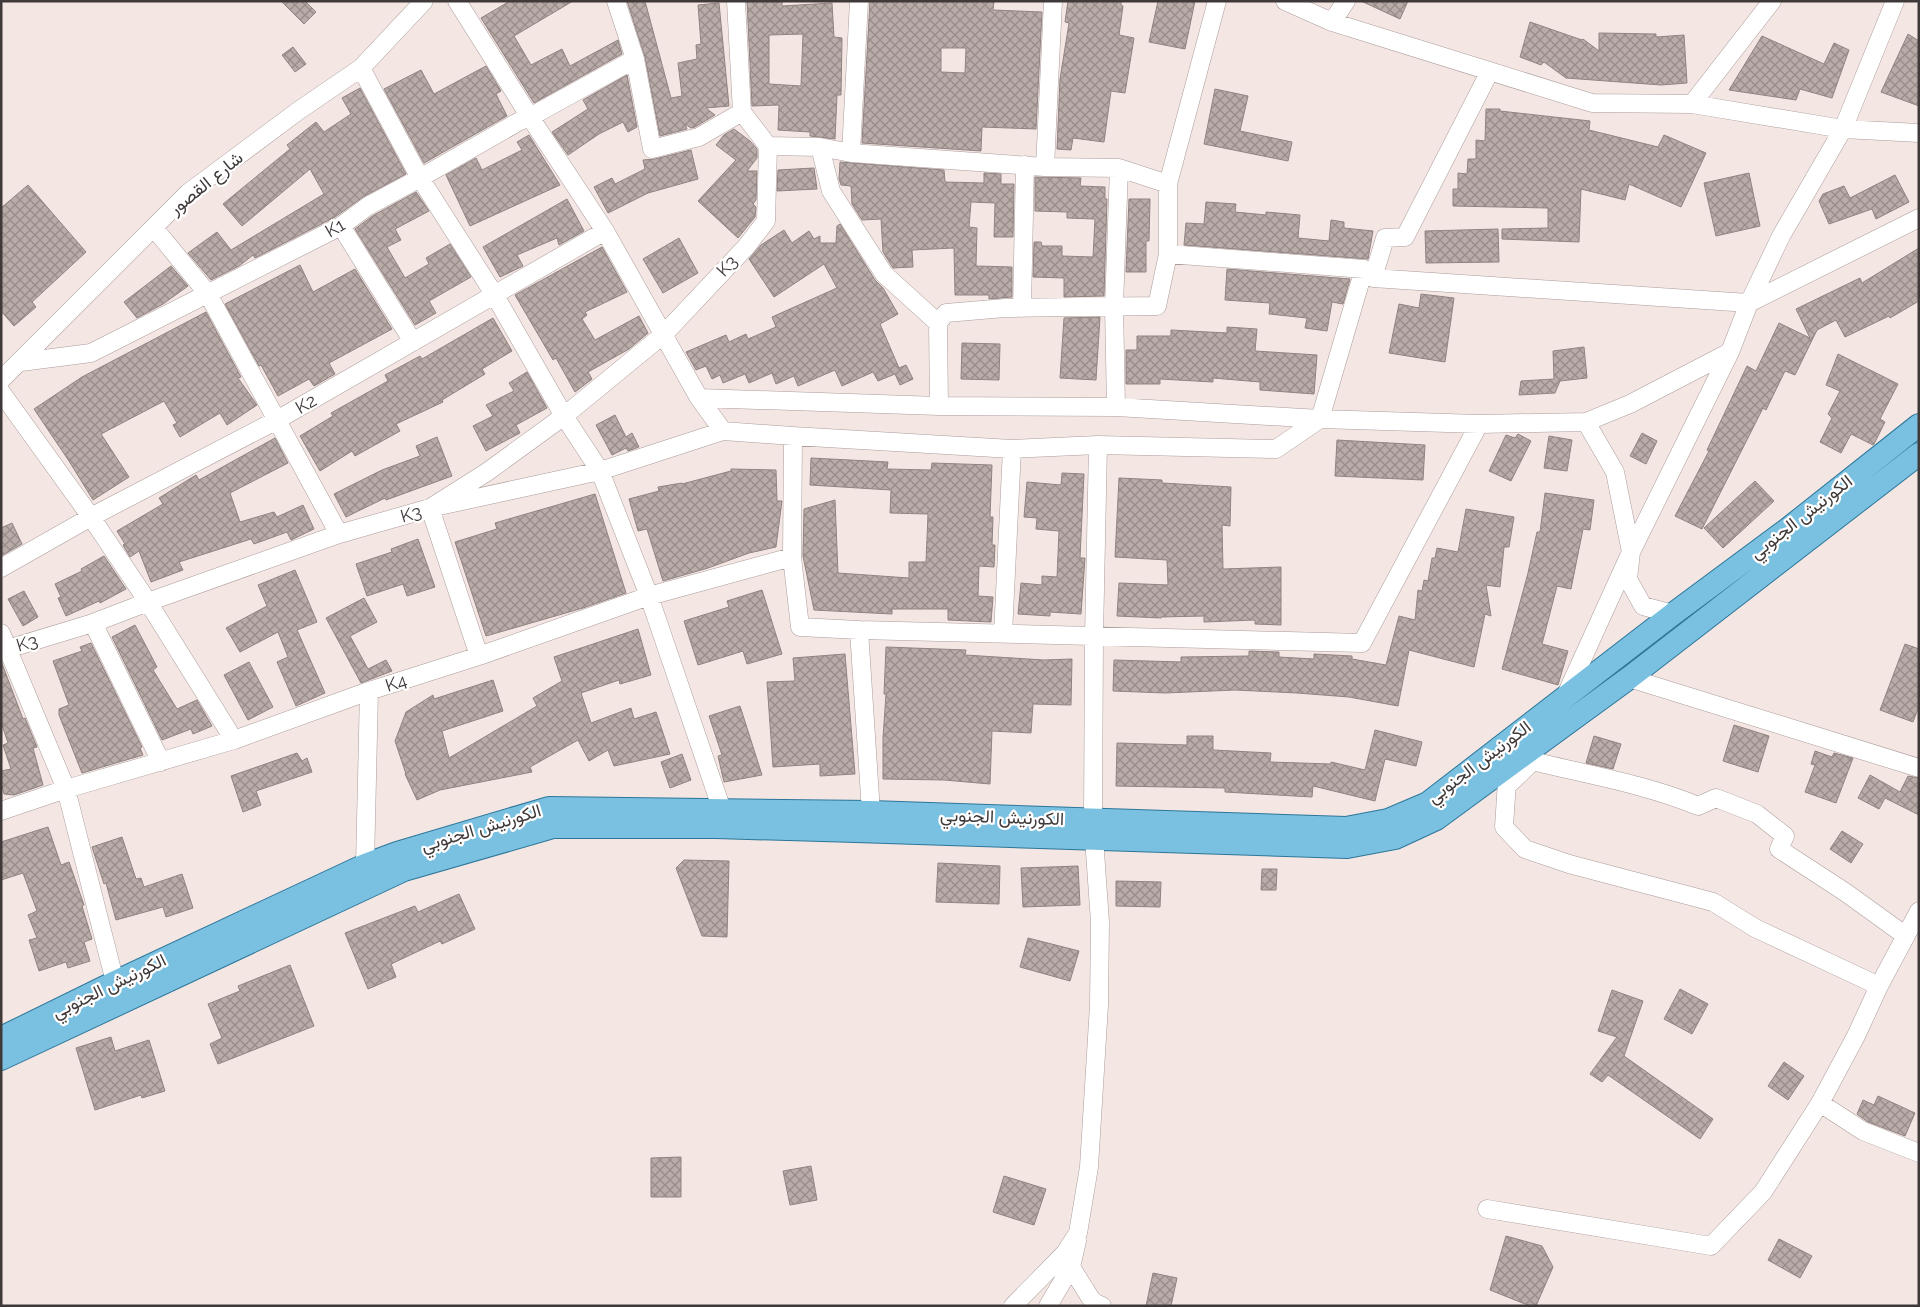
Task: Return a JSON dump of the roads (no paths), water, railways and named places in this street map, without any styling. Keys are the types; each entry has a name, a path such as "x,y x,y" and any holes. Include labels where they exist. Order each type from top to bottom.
{"main road":[{"name":"الكورنيش الجنوبي","path":"1,1059 404,870 553,827 1346,828 1388,820 1428,803 1673,614 1789,528 1919,425"},
{"name":"الكورنيش الجنوبي","path":"1,1038 115,982 365,865 397,853 549,808 871,812 1348,847 1395,838 1436,819 1507,776 1629,678 1919,454"}],"street":[{"name":"شارع القصور","path":"1,380 188,193 298,111 361,68 424,1"},
{"path":"457,1 605,231 699,398 723,431"},
{"path":"616,1 635,59 652,149 699,137 742,112"},
{"path":"736,1 742,112 768,146 820,147 851,153 1045,167 1119,168 1168,184"},
{"path":"851,153 859,1"},
{"path":"1045,167 1054,1"},
{"path":"939,406 938,323 946,313 1022,308 1157,306 1168,254 1168,184 1217,1"},
{"path":"1285,1 1332,22 1592,103 1692,104 1843,129 1919,133"},
{"path":"1332,22 1346,1"},
{"path":"1692,104 1772,1"},
{"path":"1565,697 1631,552 1730,352 1749,303 1781,236 1843,129 1895,1"},
{"name":"K1","path":"21,362 91,353 341,226 368,206 635,59"},
{"path":"361,68 420,178 494,294 564,416 600,471 649,596 722,810"},
{"path":"479,656 430,508 600,471 723,431 1012,449 1098,445 1276,448 1320,419 1368,273 1385,238 1405,237 1490,71"},
{"name":"K3","path":"4,644 93,623 339,534 430,508 488,472 564,416 664,334 746,247 766,221 768,146"},
{"path":"820,147 830,190 884,274 938,323"},
{"path":"1022,308 1025,165"},
{"path":"1116,408 1114,306 1119,168"},
{"path":"1168,254 1368,273 1749,303 1919,218"},
{"path":"341,226 413,342"},
{"path":"154,228 208,294 339,534"},
{"name":"K2","path":"1,568 91,517 277,420 605,231"},
{"path":"699,398 939,406 1116,408 1320,419 1479,424 1586,422 1630,404 1730,352"},
{"path":"1,392 91,517 148,602 234,740"},
{"path":"1586,422 1615,472 1631,552 1628,579 1643,606 1673,614"},
{"path":"793,436 792,557 800,626 859,630 1362,643 1479,424"},
{"path":"1048,1306 1071,1267 1078,1234 1089,1168 1099,1005 1100,922 1094,829 1094,637 1098,445"},
{"path":"1003,634 1012,449"},
{"name":"K4","path":"1,811 66,789 234,740 369,691 479,656 649,596 792,557"},
{"path":"93,623 161,762"},
{"path":"859,630 871,812"},
{"path":"4,644 66,789 115,982"},
{"path":"1629,678 1919,768"},
{"path":"365,865 369,691"},
{"path":"1879,986 1755,928 1713,902 1569,864 1525,848 1504,827 1507,776 1533,761 1669,794 1698,806 1716,798 1757,814 1784,836 1779,848 1906,936"},
{"path":"1487,1209 1711,1246 1763,1192 1820,1103 1919,911"},
{"path":"1820,1103 1863,1132 1919,1152"},
{"path":"1013,1306 1065,1253 1078,1234"},
{"path":"1071,1267 1093,1302 1102,1306"}]}
